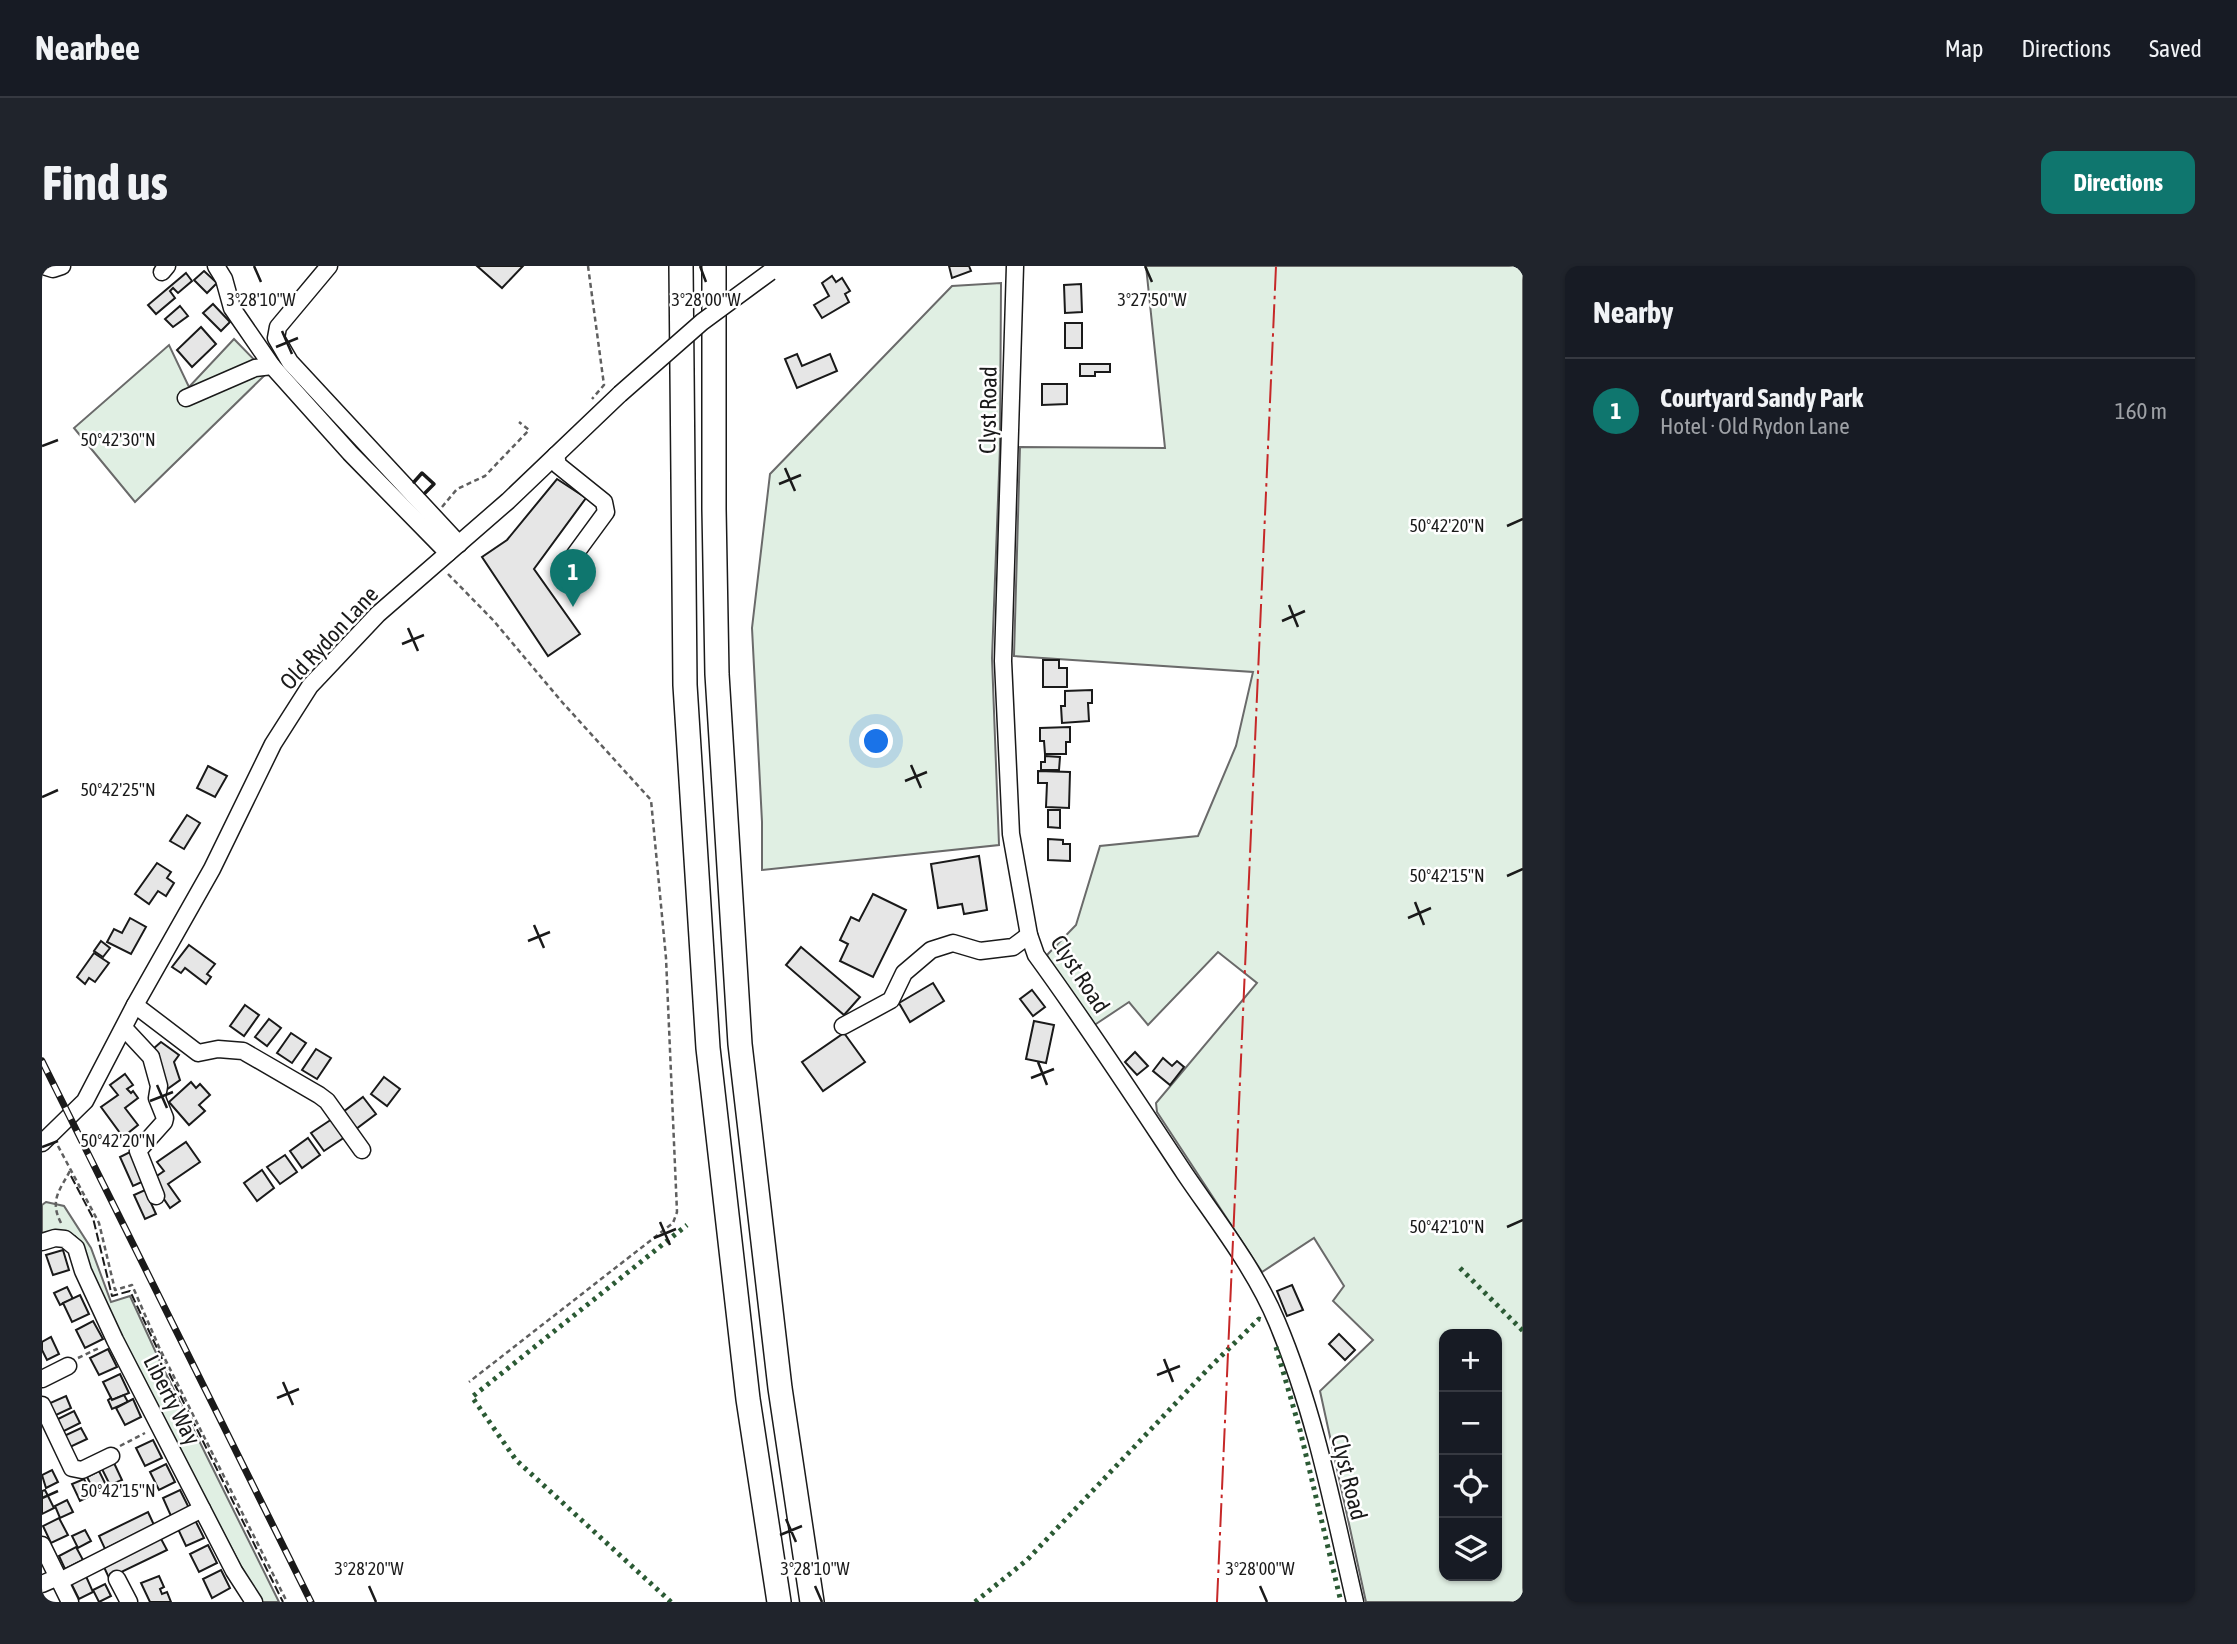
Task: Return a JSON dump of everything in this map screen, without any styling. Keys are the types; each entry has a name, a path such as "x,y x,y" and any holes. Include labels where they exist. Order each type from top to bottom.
{"highway":[{"path":"667,266 669,329 680,377"},
{"path":"681,266 685,685 708,1048 748,1399 779,1602"},
{"path":"714,266 718,674 740,1044 780,1388 812,1602"},
{"path":"714,363 725,266"}],"street":[{"path":"43,266 53,269 62,266"},
{"path":"216,266 224,279 232,308 272,366 444,557"},
{"path":"329,266 278,327 276,338 279,346 349,428 444,557"},
{"name":"Clyst Road","path":"1015,266 1003,661 1011,834 1029,935 1036,955 1116,1068 1235,1248 1277,1321 1318,1442 1355,1602"},
{"name":"Old Rydon Lane","path":"47,1139 85,1101 135,1005 212,869 274,744 310,686 358,634 620,394 702,322 774,269"},
{"path":"186,398 255,368 272,366"},
{"path":"556,455 558,465 604,502 606,512 562,572"},
{"path":"843,1026 891,1000 904,973 931,950 953,943 980,951 1013,947 1029,935"},
{"path":"135,1005 198,1053 218,1049 243,1051 319,1095 327,1101 362,1150"},
{"path":"124,1028 151,1058 159,1086 157,1098 165,1118 138,1151 156,1196"},
{"path":"42,1242 55,1238 65,1239"},
{"name":"Liberty Way","path":"65,1239 76,1248 83,1271 115,1340 234,1571 254,1602"},
{"path":"42,1379 68,1366"},
{"path":"42,1405 49,1437 72,1468 77,1471 111,1456"},
{"path":"42,1584 59,1579 202,1509"},
{"path":"42,1545 70,1602"},
{"path":"117,1579 129,1602"}],"path":[{"path":"588,266 604,385 589,402"},
{"path":"438,512 457,489 485,475 528,430 519,422"},
{"path":"444,557 562,702 650,800 666,958 677,1212 673,1223 469,1382"},
{"path":"47,1139 70,1167 99,1223 115,1290 132,1285 159,1347 287,1602"},
{"path":"65,1239 65,1231 54,1210 55,1201 70,1167"},
{"path":"68,1366 74,1360 115,1340"},
{"path":"111,1456 117,1448 160,1425"}],"green space":[{"path":"1146,266 1523,266 1523,1602 1366,1602 1320,1391 1373,1340 1333,1301 1344,1286 1314,1238 1262,1272 1157,1112 1156,1103 1257,983 1218,952 1148,1025 1129,1002 1093,1026 1056,974 1047,955 1076,925 1100,846 1198,836 1236,746 1253,672 1014,656 1020,447 1165,448"},
{"path":"1001,283 1000,447 992,658 999,845 762,870 752,628 770,474 952,286"},
{"path":"234,339 267,373 135,502 74,428 169,345 189,387"},
{"path":"46,1202 64,1206 91,1248 111,1302 130,1296 279,1602 260,1602 126,1349 89,1268 83,1246 75,1236 58,1231 42,1236 42,1205"}],"building":[{"path":"477,266 523,266 502,288"},
{"path":"949,266 969,266 971,271 952,278"},
{"path":"204,271 217,283 207,293 194,280"},
{"path":"186,273 192,281 178,293 173,288 170,291 175,298 156,314 148,305"},
{"path":"832,276 836,282 842,278 850,291 845,294 849,302 822,318 814,305 829,296 822,283"},
{"path":"1081,284 1082,312 1065,313 1064,285"},
{"path":"213,304 230,322 221,331 203,313"},
{"path":"180,306 188,316 173,327 165,319"},
{"path":"1065,323 1082,323 1082,348 1065,348"},
{"path":"201,327 216,344 192,367 177,350"},
{"path":"797,354 802,366 830,354 837,371 797,388 785,359"},
{"path":"1080,364 1110,364 1110,372 1080,376"},
{"path":"1042,384 1067,384 1067,404 1042,405"},
{"path":"557,479 586,498 534,569 580,634 548,656 482,557 507,540"},
{"path":"1043,660 1059,660 1059,668 1067,668 1067,687 1043,687"},
{"path":"1092,690 1092,703 1088,703 1089,721 1062,723 1061,706 1065,706 1065,691"},
{"path":"1070,727 1070,742 1066,742 1066,754 1045,754 1044,741 1040,741 1040,728"},
{"path":"1045,756 1060,757 1059,770 1041,770 1041,762 1045,762"},
{"path":"208,766 227,776 215,797 197,788"},
{"path":"1038,771 1070,772 1069,808 1046,807 1047,783 1038,783"},
{"path":"1048,810 1060,810 1060,828 1048,827"},
{"path":"187,815 200,823 184,849 170,841"},
{"path":"1048,839 1063,840 1063,844 1070,844 1070,861 1048,860"},
{"path":"979,856 987,910 964,914 962,904 938,908 931,864"},
{"path":"157,863 171,872 167,878 174,883 166,896 158,891 149,904 135,894"},
{"path":"873,894 906,910 873,977 840,961 848,944 840,940 851,917 859,921"},
{"path":"130,918 146,927 131,954 107,942 114,929 122,933"},
{"path":"101,941 110,948 103,957 94,951"},
{"path":"189,945 215,964 207,974 211,977 206,984 185,968 181,973 172,967"},
{"path":"801,947 860,997 844,1015 786,965"},
{"path":"94,953 109,963 95,982 89,978 85,984 77,977"},
{"path":"933,983 944,1001 910,1022 899,1003"},
{"path":"1032,990 1045,1007 1033,1016 1020,999"},
{"path":"245,1005 259,1015 244,1036 230,1026"},
{"path":"269,1019 281,1028 267,1046 255,1037"},
{"path":"1034,1021 1054,1025 1046,1063 1026,1059"},
{"path":"291,1033 306,1043 292,1063 277,1053"},
{"path":"844,1033 865,1062 823,1091 802,1062"},
{"path":"161,1042 179,1055 174,1062 180,1080 166,1090 159,1054 153,1049"},
{"path":"316,1049 331,1058 317,1079 302,1070"},
{"path":"1135,1052 1148,1066 1137,1075 1125,1062"},
{"path":"1163,1058 1172,1066 1177,1061 1184,1067 1170,1085 1153,1071"},
{"path":"125,1074 133,1085 127,1089 131,1093 133,1091 138,1098 125,1108 138,1125 123,1137 101,1107 118,1095 110,1085"},
{"path":"384,1077 400,1089 387,1106 371,1094"},
{"path":"191,1082 196,1088 200,1084 210,1095 199,1105 205,1111 189,1125 169,1102"},
{"path":"363,1097 376,1114 356,1129 343,1112"},
{"path":"332,1119 345,1137 324,1151 311,1133"},
{"path":"308,1138 320,1155 302,1168 290,1151"},
{"path":"186,1142 200,1162 168,1184 180,1201 170,1208 151,1180 164,1171 157,1162"},
{"path":"130,1152 144,1181 133,1186 120,1157"},
{"path":"285,1155 297,1172 280,1184 267,1167"},
{"path":"262,1170 274,1188 257,1201 244,1183"},
{"path":"145,1190 156,1214 145,1219 134,1195"},
{"path":"63,1250 69,1270 53,1275 46,1255"},
{"path":"1292,1285 1303,1310 1287,1316 1277,1291"},
{"path":"67,1287 73,1299 60,1305 54,1293"},
{"path":"80,1295 89,1314 72,1322 63,1303"},
{"path":"93,1321 103,1339 85,1348 76,1330"},
{"path":"1339,1334 1355,1350 1345,1360 1329,1344"},
{"path":"51,1337 59,1354 47,1360 42,1350 42,1342"},
{"path":"108,1349 117,1367 99,1375 90,1358"},
{"path":"120,1374 129,1393 112,1400 103,1382"},
{"path":"124,1395 128,1402 112,1409 108,1400"},
{"path":"66,1396 71,1408 54,1416 48,1404"},
{"path":"133,1399 141,1417 125,1425 116,1408"},
{"path":"74,1411 80,1423 62,1432 56,1420"},
{"path":"81,1428 87,1439 70,1447 64,1436"},
{"path":"153,1440 162,1458 145,1466 136,1448"},
{"path":"114,1463 122,1480 110,1485 102,1469"},
{"path":"166,1464 175,1482 159,1490 150,1472"},
{"path":"52,1470 58,1482 46,1488 42,1475"},
{"path":"99,1471 107,1487 95,1493 87,1477"},
{"path":"84,1479 92,1495 80,1501 72,1484"},
{"path":"45,1490 54,1508 42,1514 42,1491"},
{"path":"180,1490 189,1508 171,1516 163,1498"},
{"path":"67,1500 73,1512 60,1518 55,1506"},
{"path":"148,1512 154,1525 105,1549 99,1536"},
{"path":"59,1518 68,1535 51,1543 43,1526"},
{"path":"195,1520 204,1538 186,1546 178,1529"},
{"path":"85,1530 91,1541 78,1548 72,1536"},
{"path":"160,1537 167,1550 109,1578 103,1565"},
{"path":"208,1545 217,1563 199,1572 190,1554"},
{"path":"76,1547 83,1560 65,1569 59,1556"},
{"path":"221,1570 230,1588 212,1598 203,1579"},
{"path":"85,1574 93,1592 79,1599 70,1581"},
{"path":"159,1576 164,1587 160,1589 162,1594 167,1592 171,1602 150,1602 141,1583"},
{"path":"105,1584 111,1596 99,1602 93,1590"}],"railway":[{"path":"42,1061 311,1602"}],"hedge":[{"path":"671,1602 516,1460 472,1397 687,1225"},
{"path":"1460,1268 1523,1331"},
{"path":"975,1602 1027,1560 1210,1367 1259,1319 1262,1320"},
{"path":"1276,1347 1300,1430 1341,1602"}],"fence":[{"path":"71,1176 93,1218 112,1296 130,1291 283,1602"}],"wall":[{"path":"414,482 422,473 434,484 425,493"}],"power":[{"path":"1217,1602 1276,266"}],"place":[{"name":"Courtyard Sandy Park","path":"573,607"}]}
